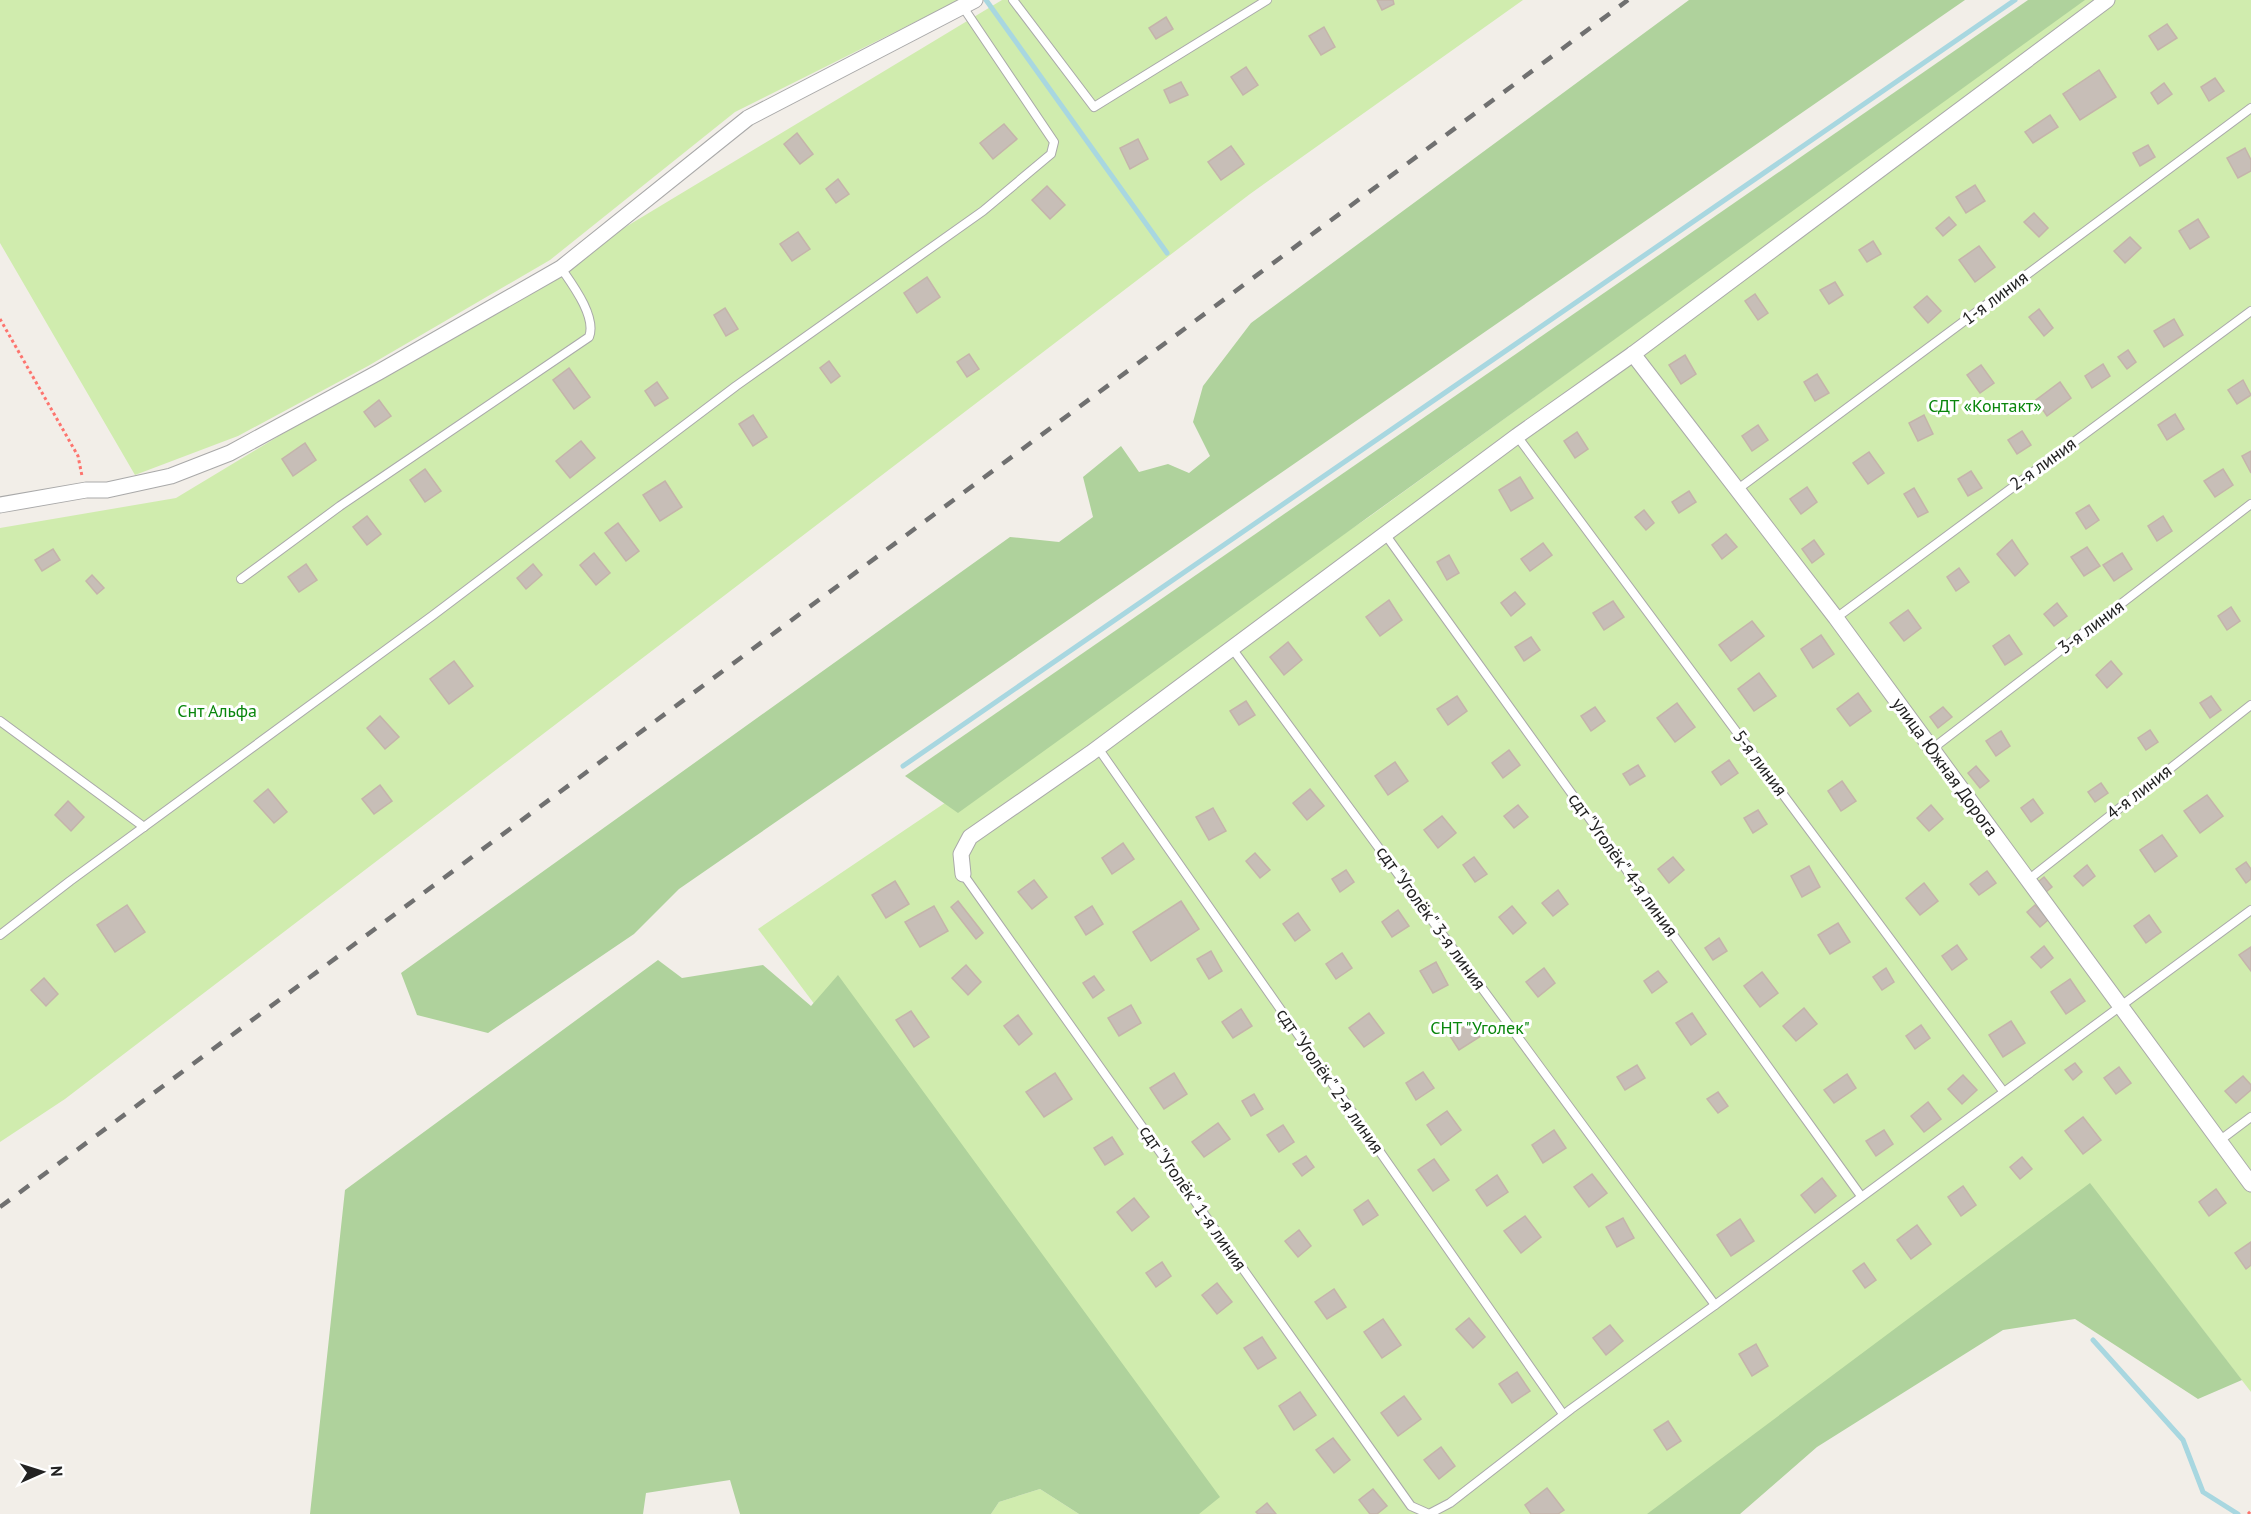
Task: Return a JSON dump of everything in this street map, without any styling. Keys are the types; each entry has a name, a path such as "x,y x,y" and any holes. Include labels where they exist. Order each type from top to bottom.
{"street":[{"path":"963,874 961,854 970,837 1098,748 1517,436 1633,354 2107,0"},
{"path":"0,505 86,490 107,490 171,476 230,453 379,372 561,267 748,118 969,3"},
{"name":"улица Южная Дорога","path":"1633,354 1836,618 2251,1184"}],"lane":[{"path":"1013,0 1094,107 1267,0"},
{"path":"0,935 432,616 736,386 983,210 1052,154 1054,142 969,3"},
{"name":"1-я линия","path":"1738,489 2251,108"},
{"path":"241,579 340,506 589,337 591,324 587,313 561,267"},
{"name":"2-я линия","path":"1836,618 2251,311"},
{"name":"5-я линия","path":"1517,436 2003,1091"},
{"name":"3-я линия","path":"1932,749 2251,504"},
{"name":"сдт \"Уголёк\" 4-я линия","path":"1385,534 1861,1196"},
{"name":"сдт \"Уголёк\" 3-я линия","path":"1231,647 1715,1305"},
{"name":"4-я линия","path":"2028,880 2251,705"},
{"path":"0,722 144,828"},
{"name":"сдт \"Уголёк\" 2-я линия","path":"1098,748 1563,1414"},
{"name":"сдт \"Уголёк\" 1-я линия","path":"963,874 1411,1506 1429,1514"},
{"path":"1429,1514 1450,1503 1563,1414 1715,1305 2251,910"},
{"path":"2219,1141 2251,1117"}],"path":[{"path":"0,319 78,456 86,490"},
{"path":"2248,1514 2251,1511"}],"green space":[{"path":"0,0 959,0 735,112 550,260 368,366 238,436 135,475 0,243"},
{"name":"Снт Альфа","path":"1002,0 1523,0 1250,194 65,1099 0,1142 0,528 176,498"},
{"path":"1689,0 1965,0 679,889 634,934 488,1033 417,1015 401,973 1010,537 1059,542 1093,517 1083,477 1121,446 1139,472 1168,464 1189,473 1210,456 1193,422 1203,386 1251,323"},
{"path":"2028,0 2085,0 958,813 905,776"},
{"name":"СНТ \"Уголек\"","path":"2081,0 2251,0 2251,1392 2110,1210 1689,1514 1197,1514 758,929 1369,517"},
{"path":"658,960 682,978 763,965 811,1006 838,975 1220,1497 1199,1514 1079,1514 1040,1489 999,1502 991,1514 740,1514 730,1480 646,1493 643,1514 310,1514 345,1190"},
{"path":"2090,1183 2242,1380 2198,1399 2075,1319 2003,1330 1817,1447 1740,1514 1647,1514"},
{"path":"1040,1489 1079,1514 991,1514 999,1502"}],"building":[{"path":"1377,0 1393,0 1394,4 1382,10"},
{"path":"1166,17 1173,29 1156,39 1149,28"},
{"path":"2167,24 2177,38 2158,50 2149,36"},
{"path":"1324,27 1335,47 1321,55 1309,36"},
{"path":"1246,67 1258,85 1243,95 1231,77"},
{"path":"2099,70 2116,97 2080,120 2063,94"},
{"path":"2215,78 2224,91 2209,101 2201,87"},
{"path":"1181,82 1188,95 1170,103 1164,90"},
{"path":"2164,83 2172,94 2158,104 2151,93"},
{"path":"2050,115 2058,127 2033,143 2025,132"},
{"path":"1004,124 1017,139 993,159 980,143"},
{"path":"797,133 813,154 800,164 784,144"},
{"path":"1138,139 1148,159 1130,169 1120,148"},
{"path":"2148,145 2155,157 2140,166 2133,153"},
{"path":"1231,146 1244,164 1221,180 1208,162"},
{"path":"2245,148 2251,160 2251,171 2238,178 2227,158"},
{"path":"838,179 849,194 836,203 826,189"},
{"path":"1975,185 1985,201 1966,213 1956,197"},
{"path":"1047,186 1065,205 1050,219 1032,200"},
{"path":"2034,213 2048,228 2039,237 2024,222"},
{"path":"1949,217 1956,225 1943,236 1936,228"},
{"path":"2198,219 2209,237 2190,249 2179,231"},
{"path":"798,232 810,249 792,261 780,244"},
{"path":"2130,237 2141,248 2125,263 2114,251"},
{"path":"1873,241 1881,254 1867,262 1859,250"},
{"path":"1979,246 1995,267 1975,282 1959,260"},
{"path":"927,277 940,297 917,313 904,293"},
{"path":"1835,282 1843,295 1829,304 1820,290"},
{"path":"1755,294 1768,313 1758,320 1745,301"},
{"path":"1927,296 1941,311 1928,323 1914,307"},
{"path":"725,308 738,329 726,336 714,315"},
{"path":"2039,309 2053,328 2044,336 2029,317"},
{"path":"2174,319 2183,335 2164,347 2154,331"},
{"path":"2128,350 2136,362 2127,369 2118,357"},
{"path":"969,354 979,369 967,377 957,362"},
{"path":"1685,355 1696,374 1681,384 1669,365"},
{"path":"829,361 840,376 831,383 820,368"},
{"path":"2103,364 2110,376 2092,388 2085,376"},
{"path":"1981,365 1994,383 1980,393 1967,375"},
{"path":"569,368 590,397 574,409 553,380"},
{"path":"1817,374 1829,393 1815,401 1804,382"},
{"path":"2243,380 2251,395 2237,404 2228,390"},
{"path":"657,382 668,398 655,406 645,391"},
{"path":"2060,382 2071,398 2047,416 2036,400"},
{"path":"379,400 391,416 375,427 364,412"},
{"path":"2175,414 2184,429 2167,440 2158,425"},
{"path":"753,415 767,437 753,446 739,424"},
{"path":"1924,415 1933,434 1918,441 1909,423"},
{"path":"1758,425 1768,440 1752,451 1742,436"},
{"path":"2022,431 2031,445 2017,454 2008,440"},
{"path":"1577,432 1588,449 1575,458 1564,441"},
{"path":"581,441 595,458 570,478 556,461"},
{"path":"305,443 316,460 293,476 282,459"},
{"path":"2251,451 2251,473 2242,456"},
{"path":"1869,452 1884,473 1868,484 1853,463"},
{"path":"425,469 441,491 425,502 410,480"},
{"path":"2223,469 2233,485 2215,497 2204,481"},
{"path":"1971,471 1982,488 1968,496 1958,479"},
{"path":"1520,477 1533,498 1511,511 1499,490"},
{"path":"665,481 682,507 660,521 643,495"},
{"path":"1807,487 1817,502 1801,514 1790,499"},
{"path":"1914,488 1928,512 1918,517 1904,494"},
{"path":"1689,491 1696,502 1679,513 1672,502"},
{"path":"2089,505 2099,520 2086,529 2076,513"},
{"path":"1644,510 1654,523 1646,530 1635,517"},
{"path":"367,516 381,534 367,545 353,527"},
{"path":"2163,516 2172,531 2157,541 2148,526"},
{"path":"618,523 639,551 626,561 605,533"},
{"path":"1726,534 1737,547 1722,559 1712,545"},
{"path":"1814,540 1824,554 1812,563 1802,549"},
{"path":"2012,540 2028,564 2015,576 1997,554"},
{"path":"1543,543 1552,555 1530,571 1521,559"},
{"path":"2087,547 2100,566 2084,576 2071,557"},
{"path":"53,549 60,560 42,571 35,560"},
{"path":"594,553 610,573 596,585 580,565"},
{"path":"2122,553 2132,569 2114,581 2103,565"},
{"path":"1449,555 1459,573 1447,580 1437,562"},
{"path":"306,564 317,580 299,592 288,577"},
{"path":"533,564 542,575 526,589 517,578"},
{"path":"1959,568 1969,582 1956,591 1947,577"},
{"path":"92,575 104,588 97,594 86,581"},
{"path":"1515,592 1525,604 1511,616 1501,603"},
{"path":"1389,600 1402,620 1380,636 1366,617"},
{"path":"1613,601 1624,617 1604,630 1593,613"},
{"path":"2057,603 2067,616 2054,626 2044,614"},
{"path":"2231,607 2240,621 2227,630 2218,616"},
{"path":"1908,610 1921,628 1904,641 1890,623"},
{"path":"1752,621 1764,636 1731,661 1719,645"},
{"path":"1821,635 1834,654 1813,668 1801,649"},
{"path":"2009,635 2022,654 2005,665 1993,646"},
{"path":"1531,637 1540,650 1524,661 1515,647"},
{"path":"1288,642 1302,660 1284,675 1270,657"},
{"path":"454,661 473,686 449,704 430,679"},
{"path":"2111,661 2122,674 2107,688 2096,675"},
{"path":"1759,673 1776,696 1754,711 1738,689"},
{"path":"1858,693 1871,711 1850,726 1837,709"},
{"path":"1457,696 1467,711 1448,725 1437,709"},
{"path":"2211,696 2221,710 2210,718 2200,703"},
{"path":"1246,701 1255,715 1239,725 1230,711"},
{"path":"1677,703 1695,727 1675,742 1657,718"},
{"path":"1595,707 1605,721 1591,731 1581,716"},
{"path":"1943,707 1952,717 1938,728 1930,717"},
{"path":"380,716 399,737 385,749 367,728"},
{"path":"2150,730 2158,742 2146,750 2138,738"},
{"path":"2001,731 2010,746 1996,756 1986,741"},
{"path":"1509,750 1520,765 1503,778 1492,763"},
{"path":"1729,760 1738,773 1721,785 1712,772"},
{"path":"1395,762 1408,781 1388,795 1375,776"},
{"path":"1638,765 1645,776 1630,785 1623,774"},
{"path":"1976,766 1989,781 1980,788 1968,773"},
{"path":"1842,781 1856,801 1841,811 1828,791"},
{"path":"2101,783 2108,793 2095,802 2088,792"},
{"path":"380,785 392,801 374,814 362,799"},
{"path":"268,789 287,812 274,823 254,801"},
{"path":"1310,789 1324,806 1307,820 1293,803"},
{"path":"2207,795 2223,816 2200,833 2184,811"},
{"path":"2033,799 2043,813 2031,822 2021,808"},
{"path":"68,801 84,817 71,831 55,815"},
{"path":"1518,805 1528,817 1514,828 1504,816"},
{"path":"1931,805 1943,819 1929,831 1917,818"},
{"path":"1213,808 1226,831 1209,840 1196,817"},
{"path":"1758,810 1767,824 1753,833 1744,818"},
{"path":"1442,816 1456,833 1438,848 1424,830"},
{"path":"2162,835 2177,856 2155,872 2140,850"},
{"path":"1123,843 1134,859 1112,874 1102,858"},
{"path":"1255,853 1270,870 1260,878 1246,861"},
{"path":"1474,857 1487,874 1475,882 1463,865"},
{"path":"1673,857 1684,870 1669,883 1658,869"},
{"path":"2246,862 2251,869 2251,879 2246,883 2236,869"},
{"path":"2087,865 2095,876 2083,886 2074,876"},
{"path":"1809,866 1820,887 1802,897 1791,876"},
{"path":"1346,870 1354,882 1340,892 1332,879"},
{"path":"1987,871 1996,883 1979,895 1970,884"},
{"path":"2044,877 2052,887 2046,892 2038,882"},
{"path":"1034,880 1047,897 1032,909 1018,892"},
{"path":"895,881 909,904 886,918 872,895"},
{"path":"1924,883 1938,901 1920,915 1906,898"},
{"path":"1558,890 1568,904 1553,916 1542,903"},
{"path":"958,901 983,933 976,939 951,907"},
{"path":"1181,901 1199,929 1151,961 1133,932"},
{"path":"127,905 145,932 115,952 97,925"},
{"path":"2035,905 2048,920 2040,927 2027,912"},
{"path":"934,906 948,931 920,947 905,922"},
{"path":"1092,906 1103,924 1086,935 1075,917"},
{"path":"1512,906 1526,923 1513,934 1499,917"},
{"path":"1398,910 1409,926 1392,937 1382,922"},
{"path":"1298,913 1310,930 1295,941 1283,924"},
{"path":"2149,915 2161,932 2146,943 2134,926"},
{"path":"1838,923 1850,942 1830,954 1818,935"},
{"path":"1719,938 1727,951 1713,960 1705,948"},
{"path":"1957,945 1967,959 1952,970 1942,956"},
{"path":"2044,946 2053,958 2041,968 2031,957"},
{"path":"2251,947 2251,971 2239,955"},
{"path":"1211,951 1222,971 1209,979 1197,959"},
{"path":"1342,953 1352,968 1336,979 1326,964"},
{"path":"1436,962 1448,985 1433,993 1420,971"},
{"path":"966,965 981,982 968,995 952,978"},
{"path":"1544,968 1555,983 1538,997 1526,982"},
{"path":"1886,968 1894,982 1882,990 1873,977"},
{"path":"1658,971 1667,982 1652,993 1644,981"},
{"path":"1762,972 1778,993 1760,1007 1744,986"},
{"path":"1094,976 1104,990 1093,998 1083,983"},
{"path":"44,978 58,994 46,1006 31,990"},
{"path":"2070,979 2085,1001 2066,1014 2051,992"},
{"path":"1131,1005 1141,1023 1119,1036 1108,1018"},
{"path":"1804,1008 1817,1024 1796,1041 1783,1026"},
{"path":"1241,1009 1252,1026 1233,1038 1222,1022"},
{"path":"911,1011 929,1037 914,1047 896,1020"},
{"path":"1369,1013 1384,1033 1364,1047 1349,1028"},
{"path":"1692,1013 1706,1034 1691,1045 1676,1023"},
{"path":"1018,1015 1032,1034 1019,1045 1004,1026"},
{"path":"2011,1021 2025,1043 2003,1057 1989,1035"},
{"path":"1472,1022 1481,1036 1459,1050 1450,1036"},
{"path":"1921,1025 1930,1038 1915,1049 1906,1036"},
{"path":"2075,1063 2082,1072 2073,1080 2065,1070"},
{"path":"1637,1065 1645,1078 1625,1090 1617,1077"},
{"path":"2119,1067 2131,1083 2116,1094 2104,1078"},
{"path":"1423,1072 1434,1088 1416,1100 1406,1083"},
{"path":"1055,1073 1072,1099 1044,1117 1026,1092"},
{"path":"1174,1073 1187,1094 1164,1109 1150,1088"},
{"path":"1847,1074 1856,1088 1834,1103 1824,1090"},
{"path":"1963,1075 1977,1090 1962,1104 1948,1089"},
{"path":"2243,1076 2251,1085 2251,1090 2236,1103 2225,1091"},
{"path":"1718,1092 1728,1106 1718,1113 1707,1099"},
{"path":"1254,1094 1263,1109 1251,1116 1242,1101"},
{"path":"1928,1102 1941,1119 1924,1132 1911,1116"},
{"path":"1447,1111 1461,1130 1441,1145 1427,1125"},
{"path":"2083,1117 2101,1140 2083,1154 2065,1131"},
{"path":"1218,1123 1230,1139 1204,1157 1192,1142"},
{"path":"1283,1125 1294,1142 1279,1152 1267,1135"},
{"path":"1554,1130 1566,1148 1543,1163 1532,1145"},
{"path":"1884,1130 1893,1144 1876,1156 1866,1141"},
{"path":"1112,1137 1123,1154 1105,1165 1094,1148"},
{"path":"1306,1156 1314,1167 1302,1176 1293,1164"},
{"path":"2022,1157 2032,1169 2020,1179 2010,1167"},
{"path":"1434,1159 1449,1180 1433,1191 1418,1170"},
{"path":"1592,1174 1607,1193 1589,1207 1574,1187"},
{"path":"1497,1175 1508,1192 1487,1206 1476,1190"},
{"path":"1822,1178 1836,1196 1815,1213 1801,1195"},
{"path":"1963,1186 1976,1205 1961,1216 1948,1197"},
{"path":"2216,1189 2226,1203 2209,1216 2199,1202"},
{"path":"1134,1198 1149,1217 1132,1231 1117,1212"},
{"path":"1368,1200 1378,1215 1363,1225 1354,1210"},
{"path":"1525,1216 1541,1237 1521,1253 1504,1231"},
{"path":"1623,1218 1634,1238 1617,1247 1606,1227"},
{"path":"1740,1219 1754,1241 1731,1256 1717,1235"},
{"path":"1917,1225 1931,1244 1911,1259 1897,1240"},
{"path":"1299,1230 1311,1246 1298,1257 1285,1241"},
{"path":"2251,1242 2251,1265 2246,1269 2235,1253"},
{"path":"1162,1262 1171,1276 1156,1287 1146,1273"},
{"path":"1864,1263 1876,1280 1865,1288 1853,1271"},
{"path":"1217,1283 1232,1302 1217,1314 1202,1295"},
{"path":"1334,1289 1346,1307 1327,1319 1315,1302"},
{"path":"1469,1318 1485,1337 1473,1348 1456,1329"},
{"path":"1383,1319 1401,1345 1382,1358 1364,1332"},
{"path":"1610,1325 1623,1341 1606,1355 1593,1338"},
{"path":"1262,1337 1276,1358 1258,1369 1244,1348"},
{"path":"1756,1344 1768,1366 1752,1376 1739,1354"},
{"path":"1517,1372 1530,1391 1512,1403 1499,1384"},
{"path":"1300,1392 1316,1415 1294,1430 1279,1406"},
{"path":"1404,1396 1421,1419 1398,1436 1381,1413"},
{"path":"1668,1421 1681,1441 1667,1450 1654,1430"},
{"path":"1333,1438 1350,1460 1334,1473 1316,1450"},
{"path":"1441,1447 1455,1466 1439,1479 1424,1460"},
{"path":"1547,1488 1564,1510 1558,1514 1531,1514 1525,1505"},
{"path":"1373,1489 1387,1506 1377,1514 1370,1514 1359,1500"},
{"path":"1267,1503 1276,1514 1256,1512"}],"waterway":[{"path":"986,0 1167,253"},
{"path":"903,766 2015,0"},
{"path":"2093,1340 2183,1440 2203,1492 2238,1514"}],"railway":[{"path":"0,1207 1628,0"}],"park label":[{"name":"СДТ «Контакт»","path":"1985,406"}]}
